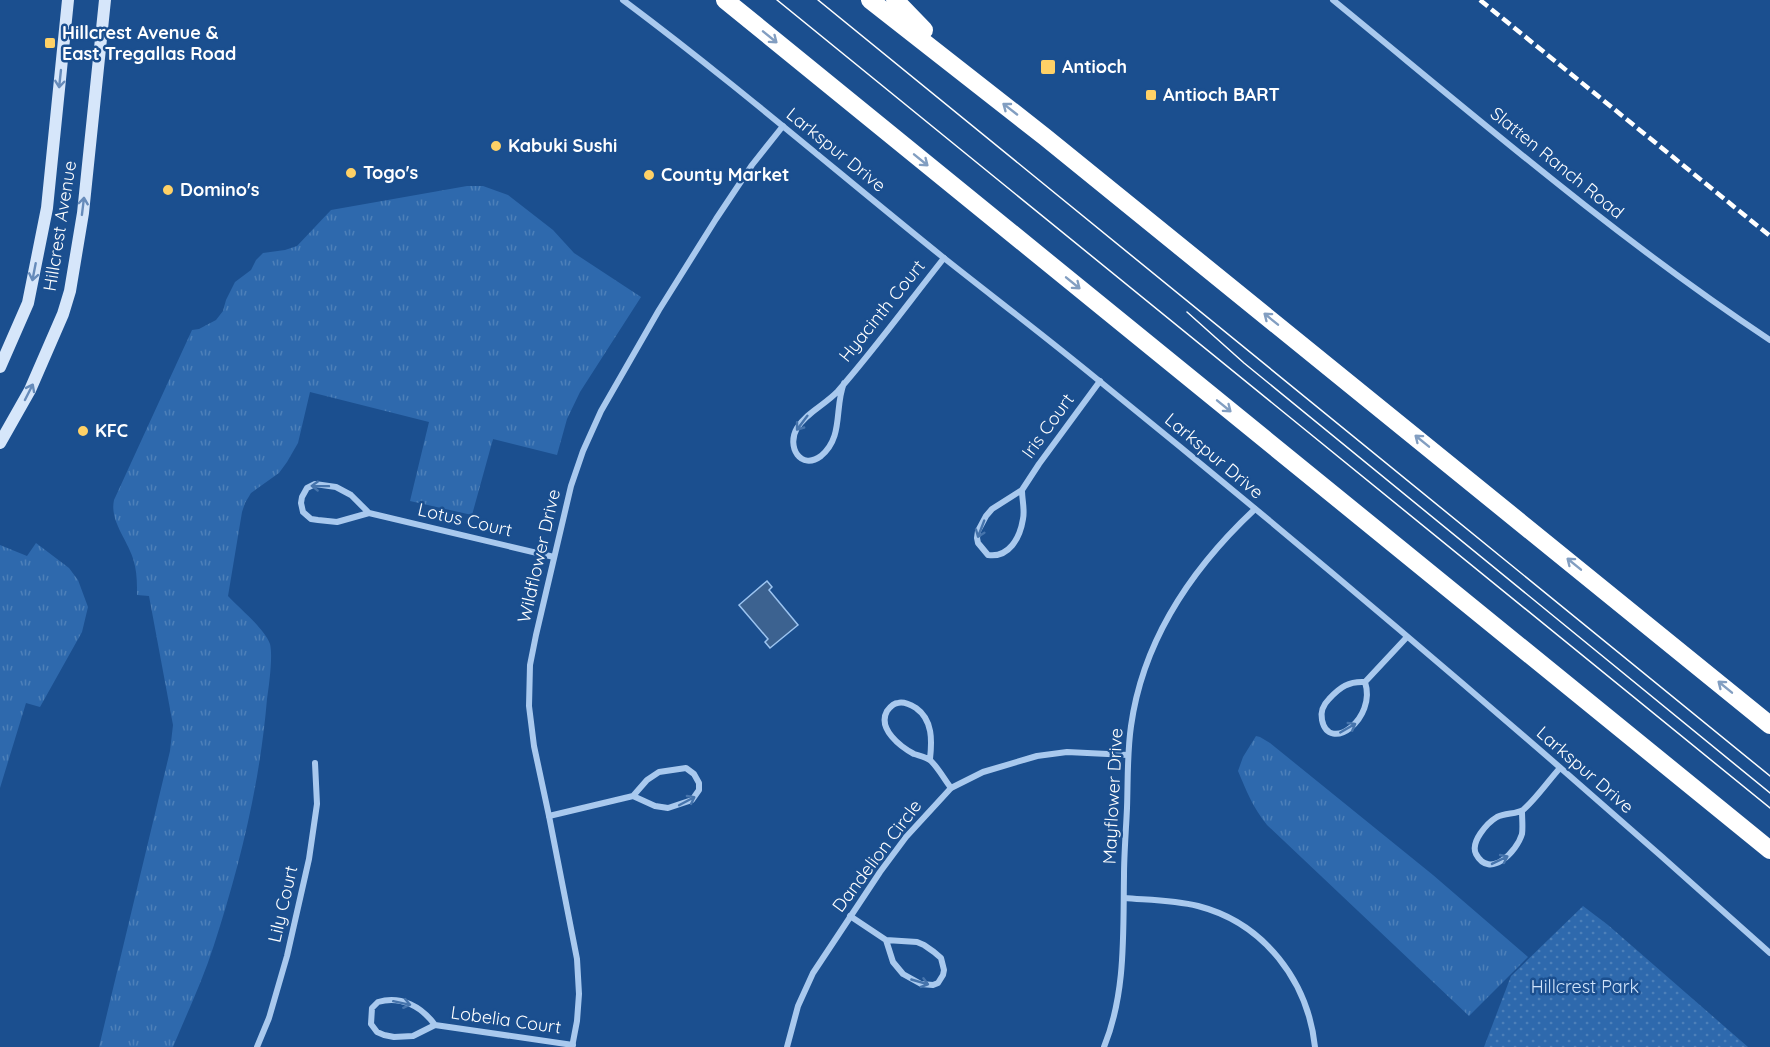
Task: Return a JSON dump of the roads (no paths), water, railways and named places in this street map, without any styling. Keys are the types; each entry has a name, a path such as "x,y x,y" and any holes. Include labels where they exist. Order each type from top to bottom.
{"highway":[{"path":"725,0 1770,850"},
{"path":"870,0 1408,430 1770,725"},
{"path":"895,0 974,81"}],"main road":[{"name":"Hillcrest Avenue","path":"0,367 28,303 47,208 68,0"},
{"name":"Hillcrest Avenue","path":"0,443 30,390 63,314 70,291 83,213 105,0"}],"street":[{"name":"Larkspur Drive","path":"623,0 1100,381 1255,509 1560,768 1770,953"},
{"name":"Slatten Ranch Road","path":"1333,0 1535,166 1661,265 1770,340"},
{"name":"Wildflower Drive","path":"573,1046 579,994 577,959 532,739 528,706 530,665 554,556 578,463 601,411 659,310 716,219 783,126"},
{"name":"Hyacinth Court","path":"844,383 839,402 837,430 832,442 818,458 812,461 804,459 793,448 795,433 807,415 832,397 944,258"},
{"name":"Iris Court","path":"1022,490 1024,517 1018,534 1005,554 988,555 978,543 978,531 981,524 992,509 1022,490 1043,457 1100,381"},
{"name":"Lotus Court","path":"369,513 351,495 336,487 315,484 307,488 300,503 303,512 311,519 337,522 369,513 554,556"},
{"name":"Mayflower Drive","path":"1104,1047 1120,987 1124,945 1128,755 1137,694 1150,654 1178,600 1204,562 1255,509"},
{"path":"1365,682 1368,694 1366,708 1357,723 1348,731 1339,733 1325,728 1321,712 1327,701 1345,684 1365,682 1407,637"},
{"path":"930,759 931,734 927,721 914,707 903,702 895,704 885,716 887,730 900,745 917,755 930,759 951,788"},
{"name":"Dandelion Circle","path":"786,1047 804,990 813,973 906,837 951,788 983,772 1037,756 1067,752 1128,755"},
{"name":"Lily Court","path":"257,1047 269,1018 287,956 309,859 317,804 315,763"},
{"path":"549,816 633,796 654,775 681,768 686,768 694,774 699,786 697,795 692,800 668,808 655,806 633,796"},
{"path":"1522,811 1522,832 1513,851 1507,858 1497,863 1484,863 1480,860 1475,846 1481,833 1496,818 1522,811 1560,768"},
{"path":"1124,898 1197,906 1232,919 1260,937 1287,968 1299,989 1312,1028 1315,1047"},
{"path":"850,916 886,940 917,942 934,952 940,958 944,969 938,983 921,984 903,974 893,962 886,940"},
{"name":"Lobelia Court","path":"435,1025 418,1007 391,1000 378,1002 372,1008 370,1016 373,1029 394,1037 413,1036 435,1025 573,1046"}],"tram line":[{"path":"777,0 1770,808"},
{"path":"818,0 1770,776"},
{"path":"1187,312 1244,363 1770,793"}],"railway":[{"path":"1480,0 1770,236"}],"place":[{"name":"Hillcrest Avenue & East Tregallas Road","path":"50,43"},
{"name":"Antioch","path":"1048,67"},
{"name":"Antioch BART","path":"1151,95"},
{"name":"Kabuki Sushi","path":"496,146"},
{"name":"Togo's","path":"351,173"},
{"name":"County Market","path":"649,175"},
{"name":"Domino's","path":"168,190"},
{"name":"KFC","path":"83,431"}],"park label":[{"name":"Hillcrest Park","path":"1585,987"}]}
